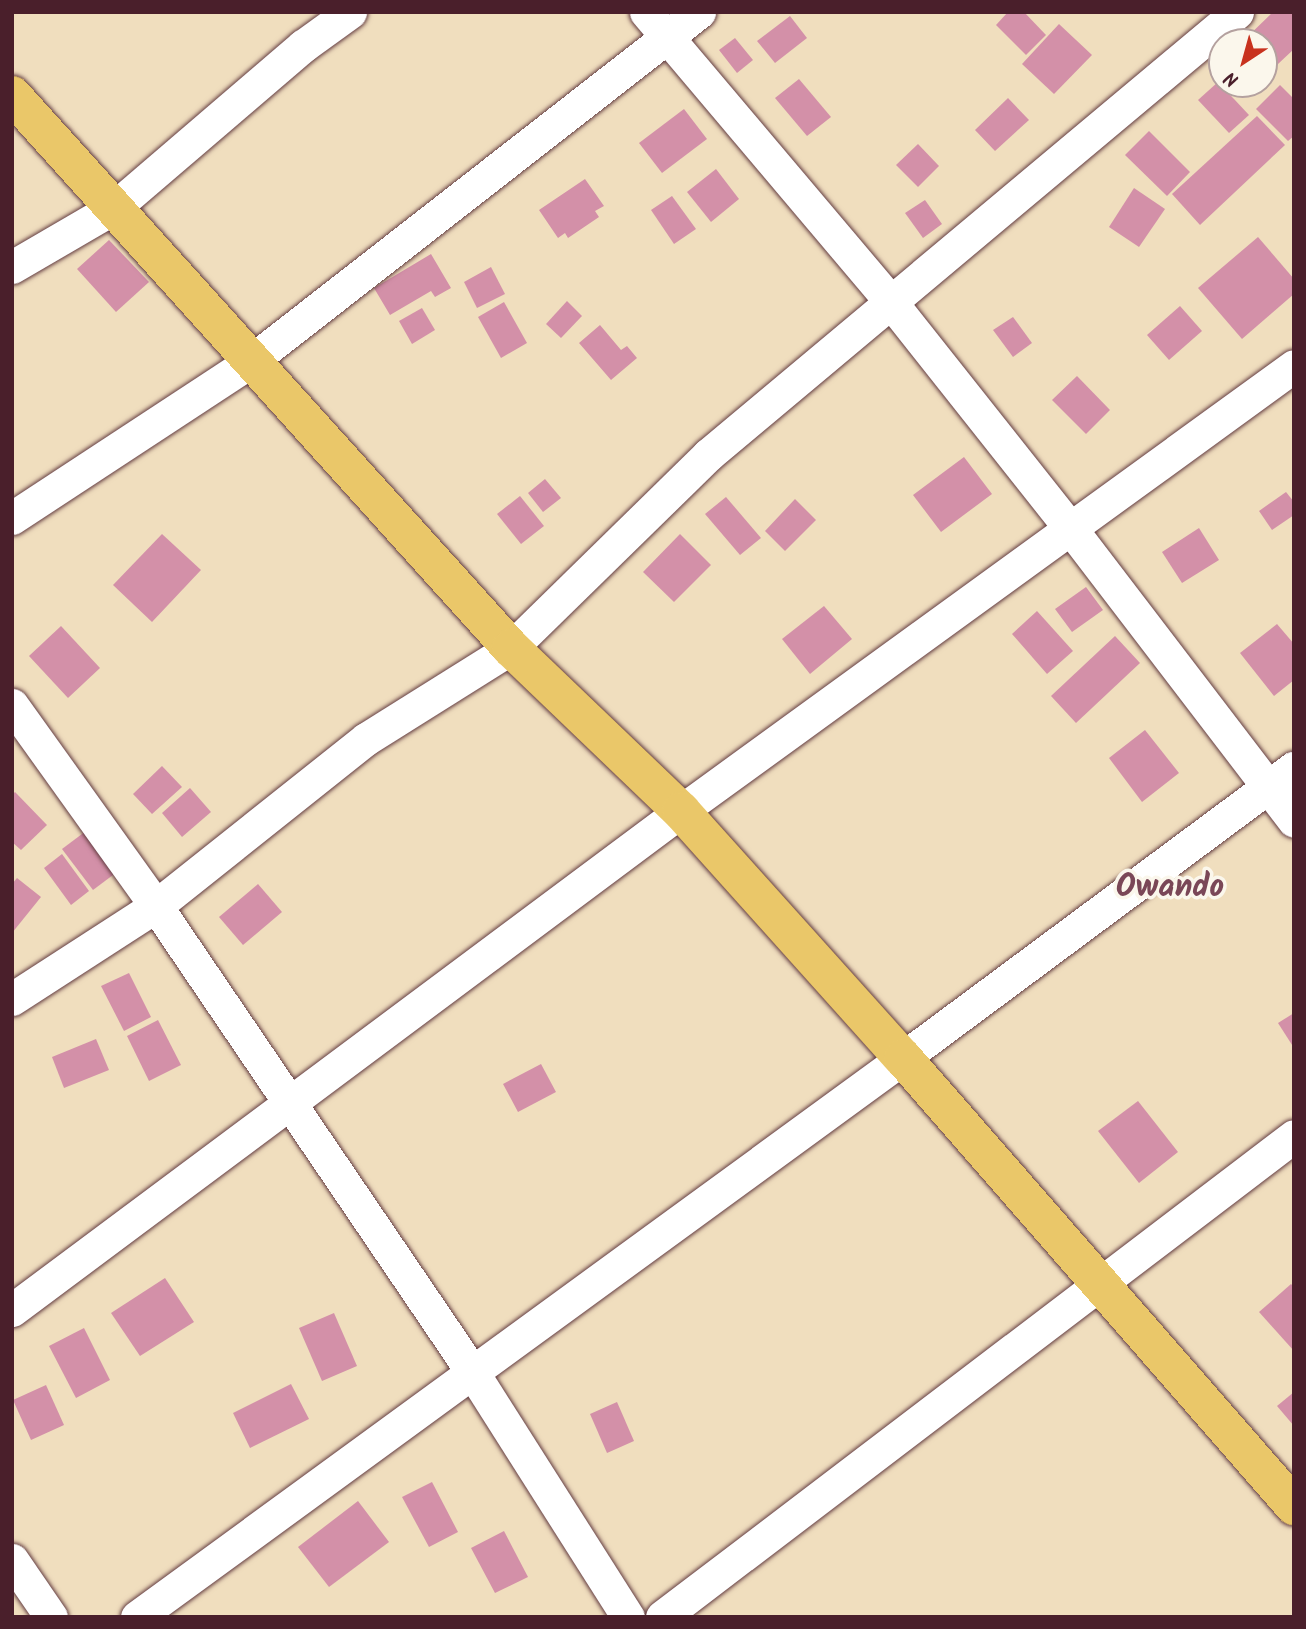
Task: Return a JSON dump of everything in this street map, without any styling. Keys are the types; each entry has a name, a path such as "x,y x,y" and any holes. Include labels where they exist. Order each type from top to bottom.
{"main road":[{"path":"12,95 511,648 681,811 903,1058 1294,1506"}],"street":[{"path":"12,267 115,207 303,46 350,12"},
{"path":"12,518 251,361 656,24 699,12"},
{"path":"12,999 156,906 366,739 511,648 708,455 1237,12"},
{"path":"656,24 890,301 1071,529 1281,778 1294,821"},
{"path":"12,1310 681,811 1294,366"},
{"path":"12,705 156,906 474,1373 628,1617"},
{"path":"137,1617 474,1373 1281,778"},
{"path":"662,1617 1294,1136"},
{"path":"12,1559 51,1617"}],"building":[{"path":"1008,12 1024,12 1046,35 1026,55 996,25"},
{"path":"1273,12 1291,12 1294,15 1294,49 1278,64 1278,28 1256,28"},
{"path":"790,16 807,38 775,63 757,41"},
{"path":"1059,24 1092,55 1054,94 1022,64"},
{"path":"735,38 753,60 737,73 719,50"},
{"path":"799,79 831,117 807,136 775,98"},
{"path":"1280,85 1294,99 1294,136 1288,141 1256,109 1267,98 1278,98"},
{"path":"1208,91 1208,98 1233,98 1249,115 1229,133 1198,100"},
{"path":"1008,98 1029,120 995,151 975,130"},
{"path":"684,109 707,139 662,173 639,143"},
{"path":"1257,116 1285,145 1200,225 1172,194"},
{"path":"1149,131 1190,172 1167,196 1125,155"},
{"path":"918,144 939,166 918,187 896,165"},
{"path":"716,169 739,199 711,222 687,192"},
{"path":"585,179 604,206 595,211 599,217 568,238 565,233 558,238 539,210"},
{"path":"1134,188 1165,209 1139,247 1109,227"},
{"path":"672,196 696,229 674,244 651,210"},
{"path":"925,200 942,224 923,238 905,213"},
{"path":"1258,237 1294,279 1294,294 1242,339 1198,288"},
{"path":"109,240 149,282 116,312 77,269"},
{"path":"431,254 451,288 435,297 431,291 390,315 374,288"},
{"path":"491,267 505,294 477,308 464,282"},
{"path":"567,301 582,316 561,338 546,324"},
{"path":"504,302 527,343 501,358 478,317"},
{"path":"1180,306 1202,331 1169,360 1147,335"},
{"path":"422,308 435,330 412,344 399,321"},
{"path":"1013,317 1032,343 1013,357 993,330"},
{"path":"600,325 621,350 627,346 637,358 611,380 579,343"},
{"path":"1077,376 1110,410 1086,434 1052,400"},
{"path":"964,457 992,494 941,532 913,495"},
{"path":"545,479 561,498 543,512 528,493"},
{"path":"1286,492 1294,502 1294,515 1272,530 1259,511"},
{"path":"520,496 544,526 521,544 497,514"},
{"path":"726,497 761,538 740,555 705,514"},
{"path":"795,499 816,520 785,551 765,531"},
{"path":"1199,528 1219,560 1182,583 1162,552"},
{"path":"162,534 201,570 152,622 113,585"},
{"path":"680,534 711,565 674,602 643,572"},
{"path":"1086,587 1103,610 1072,632 1055,609"},
{"path":"824,606 852,639 810,674 782,639"},
{"path":"1037,611 1073,651 1047,674 1012,634"},
{"path":"1277,624 1294,644 1294,680 1274,696 1240,653"},
{"path":"61,626 100,668 68,698 29,656"},
{"path":"1115,636 1140,663 1076,723 1051,696"},
{"path":"1145,730 1179,773 1142,802 1109,758"},
{"path":"162,766 182,787 152,814 133,794"},
{"path":"190,788 211,812 182,837 162,813"},
{"path":"15,792 47,825 21,850 12,842 12,795"},
{"path":"86,831 117,872 93,890 62,849"},
{"path":"62,854 89,891 71,905 44,868"},
{"path":"17,878 41,897 12,933 12,884"},
{"path":"258,884 282,912 243,945 219,917"},
{"path":"129,973 151,1017 124,1031 101,986"},
{"path":"1294,1013 1294,1048 1278,1023"},
{"path":"158,1020 181,1065 149,1081 127,1036"},
{"path":"96,1039 109,1070 64,1088 52,1057"},
{"path":"541,1064 556,1092 518,1112 503,1084"},
{"path":"1138,1101 1178,1152 1139,1183 1098,1131"},
{"path":"165,1278 194,1322 140,1356 111,1313"},
{"path":"1291,1284 1294,1287 1294,1351 1259,1312"},
{"path":"334,1313 357,1366 322,1381 299,1328"},
{"path":"84,1328 110,1380 76,1398 49,1346"},
{"path":"291,1384 309,1419 250,1448 233,1413"},
{"path":"46,1385 64,1425 31,1440 13,1400"},
{"path":"1294,1392 1294,1426 1277,1406"},
{"path":"617,1402 634,1441 607,1453 590,1414"},
{"path":"432,1482 458,1532 429,1547 402,1497"},
{"path":"358,1501 389,1542 329,1587 298,1547"},
{"path":"504,1531 528,1577 495,1593 471,1548"}],"district":[{"name":"Owando","path":"1170,888"}]}
